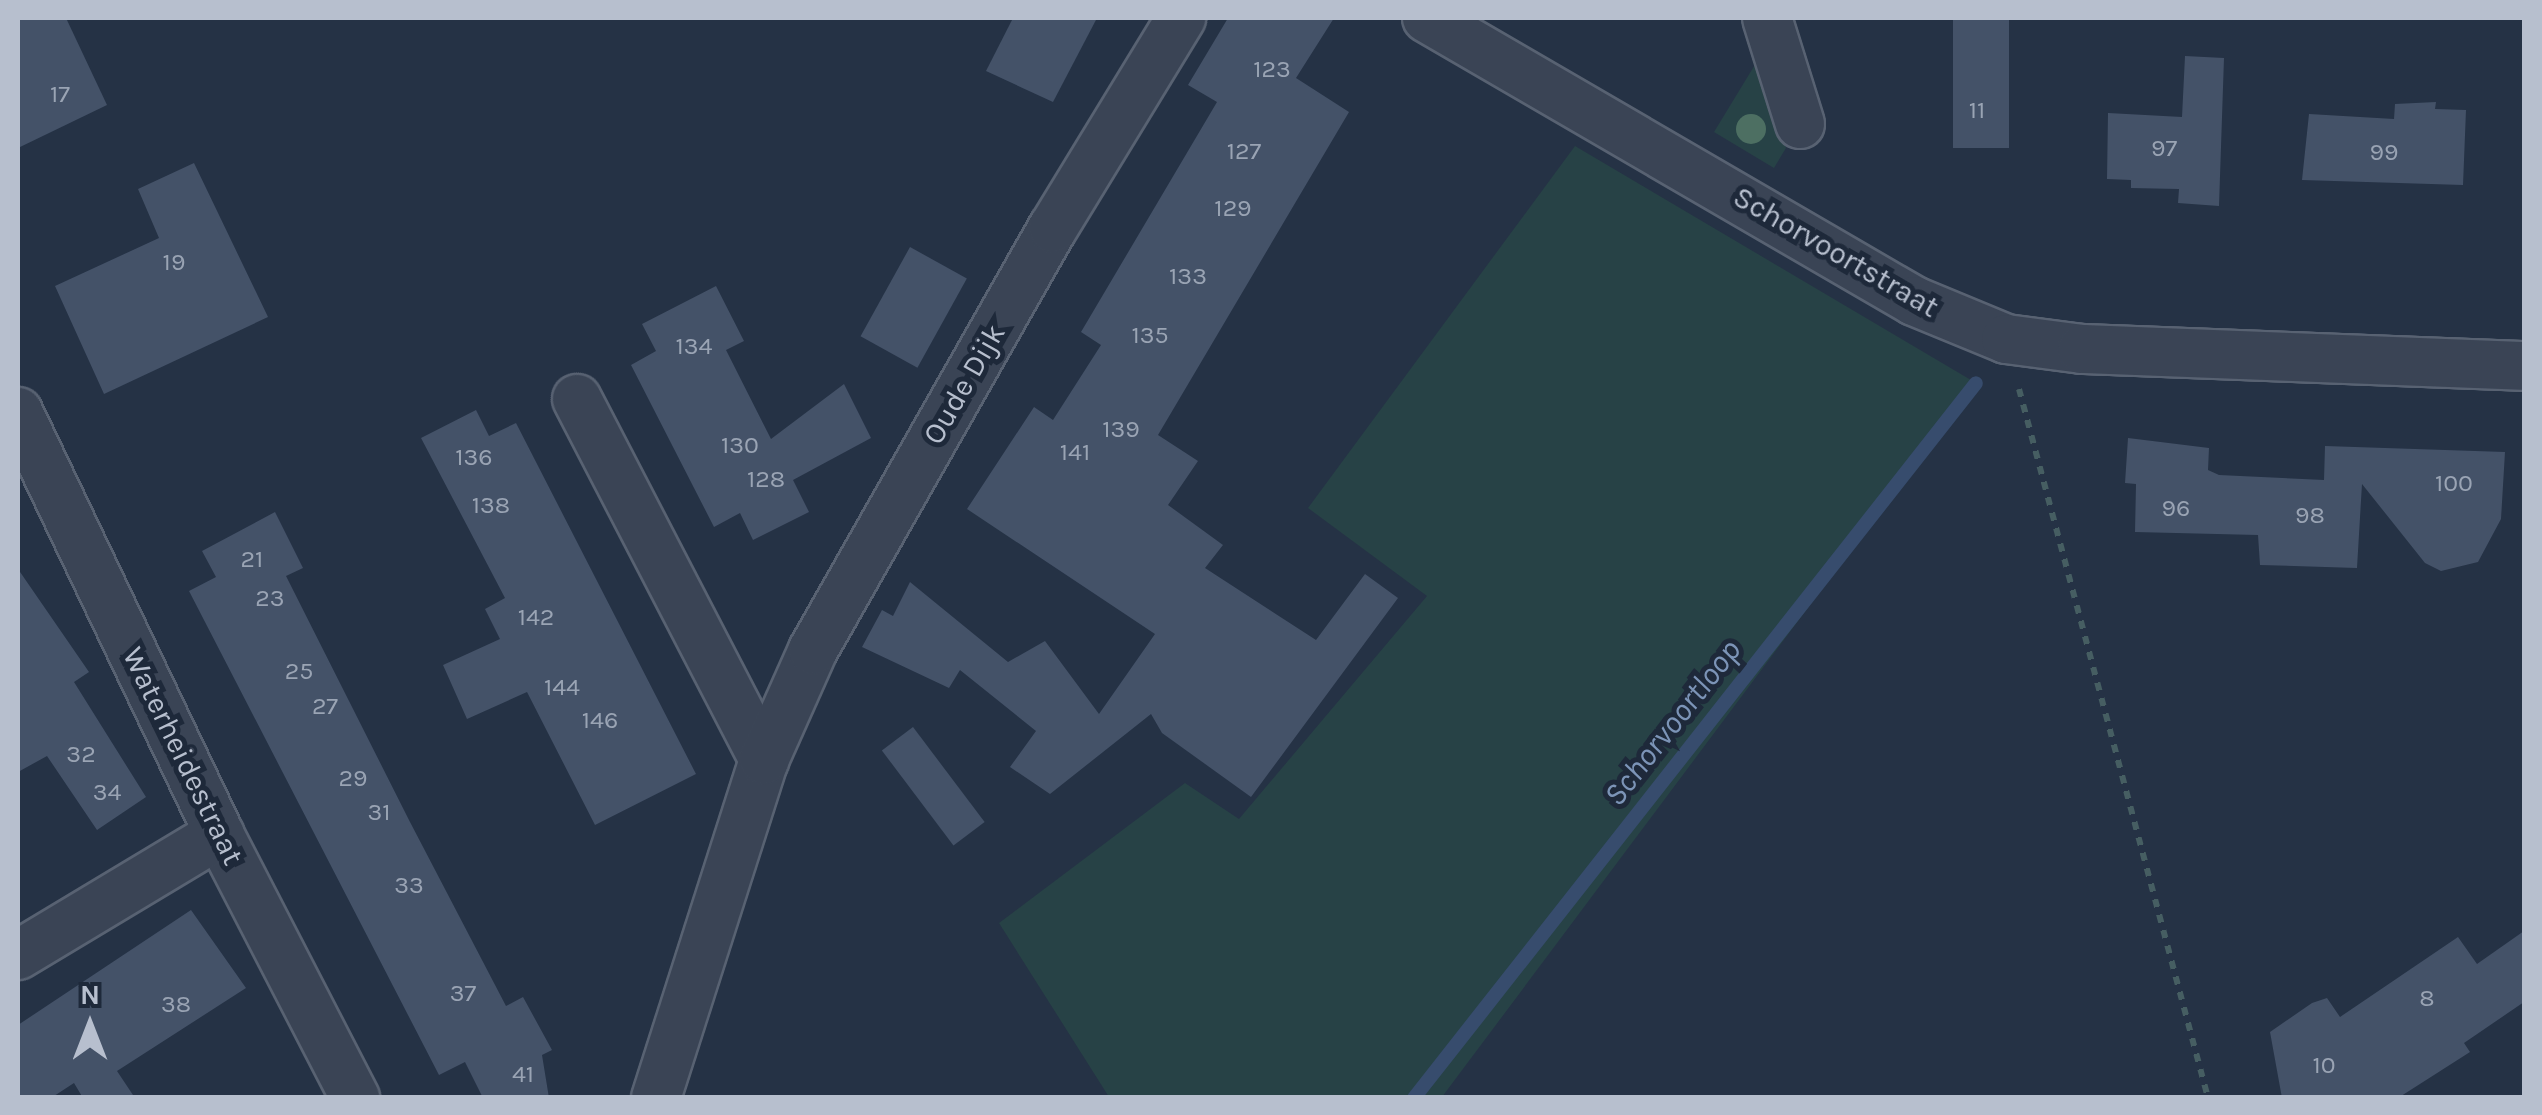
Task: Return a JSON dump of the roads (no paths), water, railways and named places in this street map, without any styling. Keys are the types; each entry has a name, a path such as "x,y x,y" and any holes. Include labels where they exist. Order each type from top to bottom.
{"street":[{"name":"Oude Dijk","path":"656,1098 764,760 813,650 1052,228 1181,18"},
{"name":"Schorvoortstraat","path":"1428,18 1914,301 2006,339 2082,349 2524,366"},
{"path":"1767,18 1800,124"},
{"path":"577,398 764,760"},
{"name":"Waterheidestraat","path":"18,412 219,834 355,1098"},
{"path":"18,955 219,834"}],"waterway":[{"name":"Schorvoortloop","path":"1414,1098 1976,383"}]}
